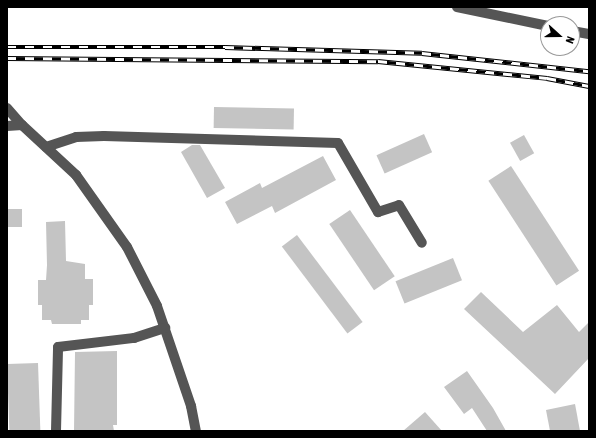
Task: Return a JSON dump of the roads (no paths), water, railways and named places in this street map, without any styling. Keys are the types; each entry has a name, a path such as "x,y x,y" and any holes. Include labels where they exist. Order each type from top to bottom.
{"street":[{"path":"457,7 540,24"},
{"path":"7,108 22,125 76,175 127,247 157,306 191,406 196,431"},
{"path":"7,126 22,125"},
{"path":"46,147 76,137 104,136 338,143 378,212 399,204 422,243"},
{"path":"56,431 58,347 134,338 165,328"}],"railway":[{"path":"7,47 225,47 422,53 589,71"},
{"path":"7,58 378,61 547,78 589,86"}]}
